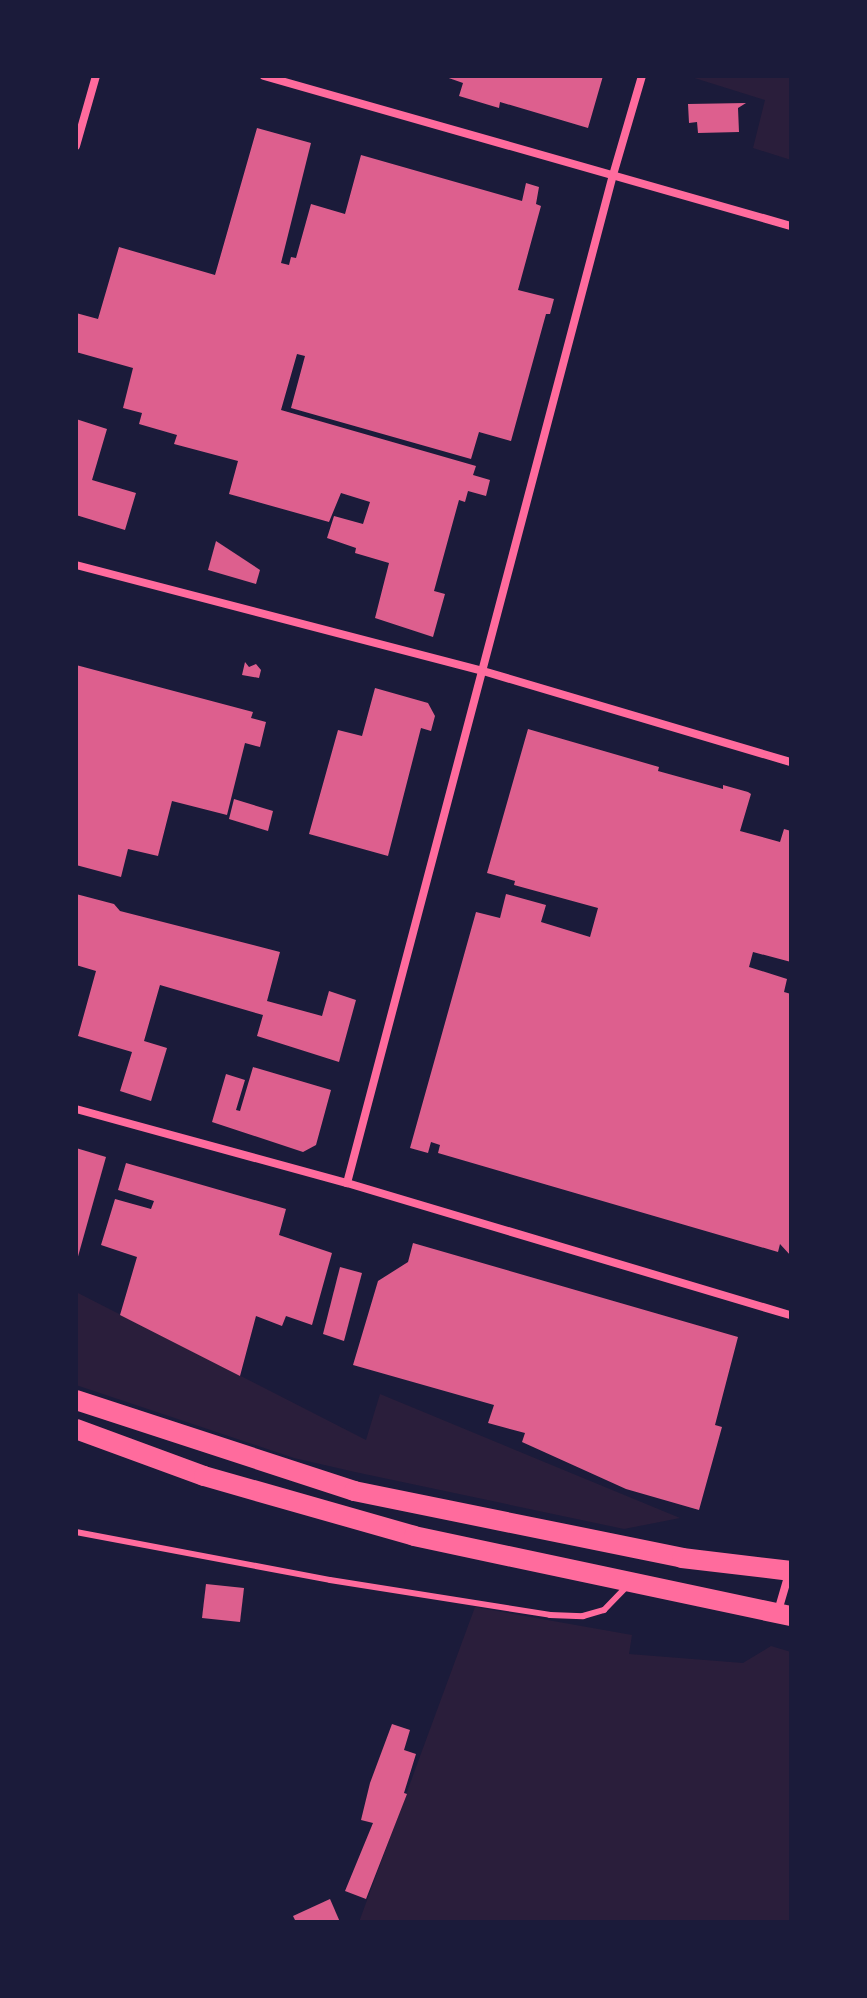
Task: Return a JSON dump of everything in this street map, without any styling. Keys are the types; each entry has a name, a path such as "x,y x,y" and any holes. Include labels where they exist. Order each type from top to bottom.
{"main road":[{"path":"76,1400 354,1491 682,1558 791,1569"},
{"path":"76,1429 204,1476 414,1536 784,1614"}],"street":[{"path":"76,146 96,76"},
{"path":"264,76 791,226"},
{"path":"347,1183 613,175 642,76"},
{"path":"76,565 483,671 791,762"},
{"path":"76,1109 347,1183 791,1315"},
{"path":"784,1614 791,1569"}],"lane":[{"path":"76,1532 330,1580 550,1615 583,1616 604,1610 632,1581"}],"shaded area":[{"path":"688,76 791,76 791,160 753,148 765,100"},
{"path":"76,1292 366,1440 380,1394 680,1518 624,1529 355,1472 294,1458 76,1385"},
{"path":"475,1607 632,1635 629,1654 743,1663 771,1646 791,1652 791,1922 359,1922"}],"building":[{"path":"443,76 603,76 588,128 500,102 499,108 459,96 463,83"},
{"path":"746,103 738,108 739,132 698,133 697,122 689,123 688,104"},
{"path":"257,128 311,143 281,263 289,265 291,257 296,258 311,204 345,214 361,155 522,201 526,183 539,187 536,204 541,206 518,290 554,299 550,314 546,314 511,441 479,432 471,459 291,408 305,356 297,354 281,410 476,466 473,475 490,480 486,496 468,491 465,502 459,500 434,591 445,594 433,637 375,618 389,563 355,553 356,548 327,538 334,516 363,524 370,502 341,493 329,522 229,494 238,461 174,444 177,435 139,424 142,413 123,408 133,368 76,352 76,313 98,319 119,247 215,275"},
{"path":"76,419 107,429 92,480 136,493 125,530 76,515"},
{"path":"216,541 260,570 256,584 208,570"},
{"path":"245,662 249,667 256,664 261,670 259,678 242,675"},
{"path":"76,665 253,712 251,718 266,722 260,747 245,743 227,815 172,801 158,856 128,849 121,877 76,865"},
{"path":"375,688 428,703 435,716 431,731 421,728 388,856 309,834 338,730 362,736"},
{"path":"528,729 659,767 658,771 723,789 723,785 748,792 751,794 740,831 780,842 784,829 791,831 791,962 753,952 749,967 787,979 784,992 791,994 791,1256 780,1244 778,1252 438,1153 440,1145 431,1142 428,1153 410,1148 476,912 500,918 506,894 546,905 541,922 590,937 598,908 514,885 515,881 487,873"},
{"path":"234,799 273,811 268,831 229,819"},
{"path":"76,894 114,904 120,911 280,952 267,1001 322,1016 329,991 356,1000 339,1062 257,1036 263,1015 160,985 144,1041 167,1048 151,1101 120,1091 132,1052 78,1036 96,971 76,965"},
{"path":"253,1067 331,1090 316,1145 303,1152 212,1122 226,1074 245,1080 236,1110 240,1111"},
{"path":"76,1148 106,1157 77,1260 76,1259"},
{"path":"126,1163 286,1209 279,1235 332,1253 312,1325 286,1316 282,1326 256,1316 240,1376 120,1315 137,1257 101,1245 115,1199 151,1209 154,1201 118,1190"},
{"path":"413,1243 738,1337 715,1425 722,1427 699,1510 626,1489 522,1442 525,1433 488,1423 494,1405 353,1365 378,1281 408,1262"},
{"path":"340,1267 362,1273 344,1341 323,1334"},
{"path":"206,1584 244,1588 240,1622 202,1618"},
{"path":"392,1724 410,1730 404,1750 416,1754 404,1793 407,1794 366,1899 345,1891 373,1823 361,1820 370,1783"},
{"path":"330,1899 340,1922 296,1922 293,1916"}]}
